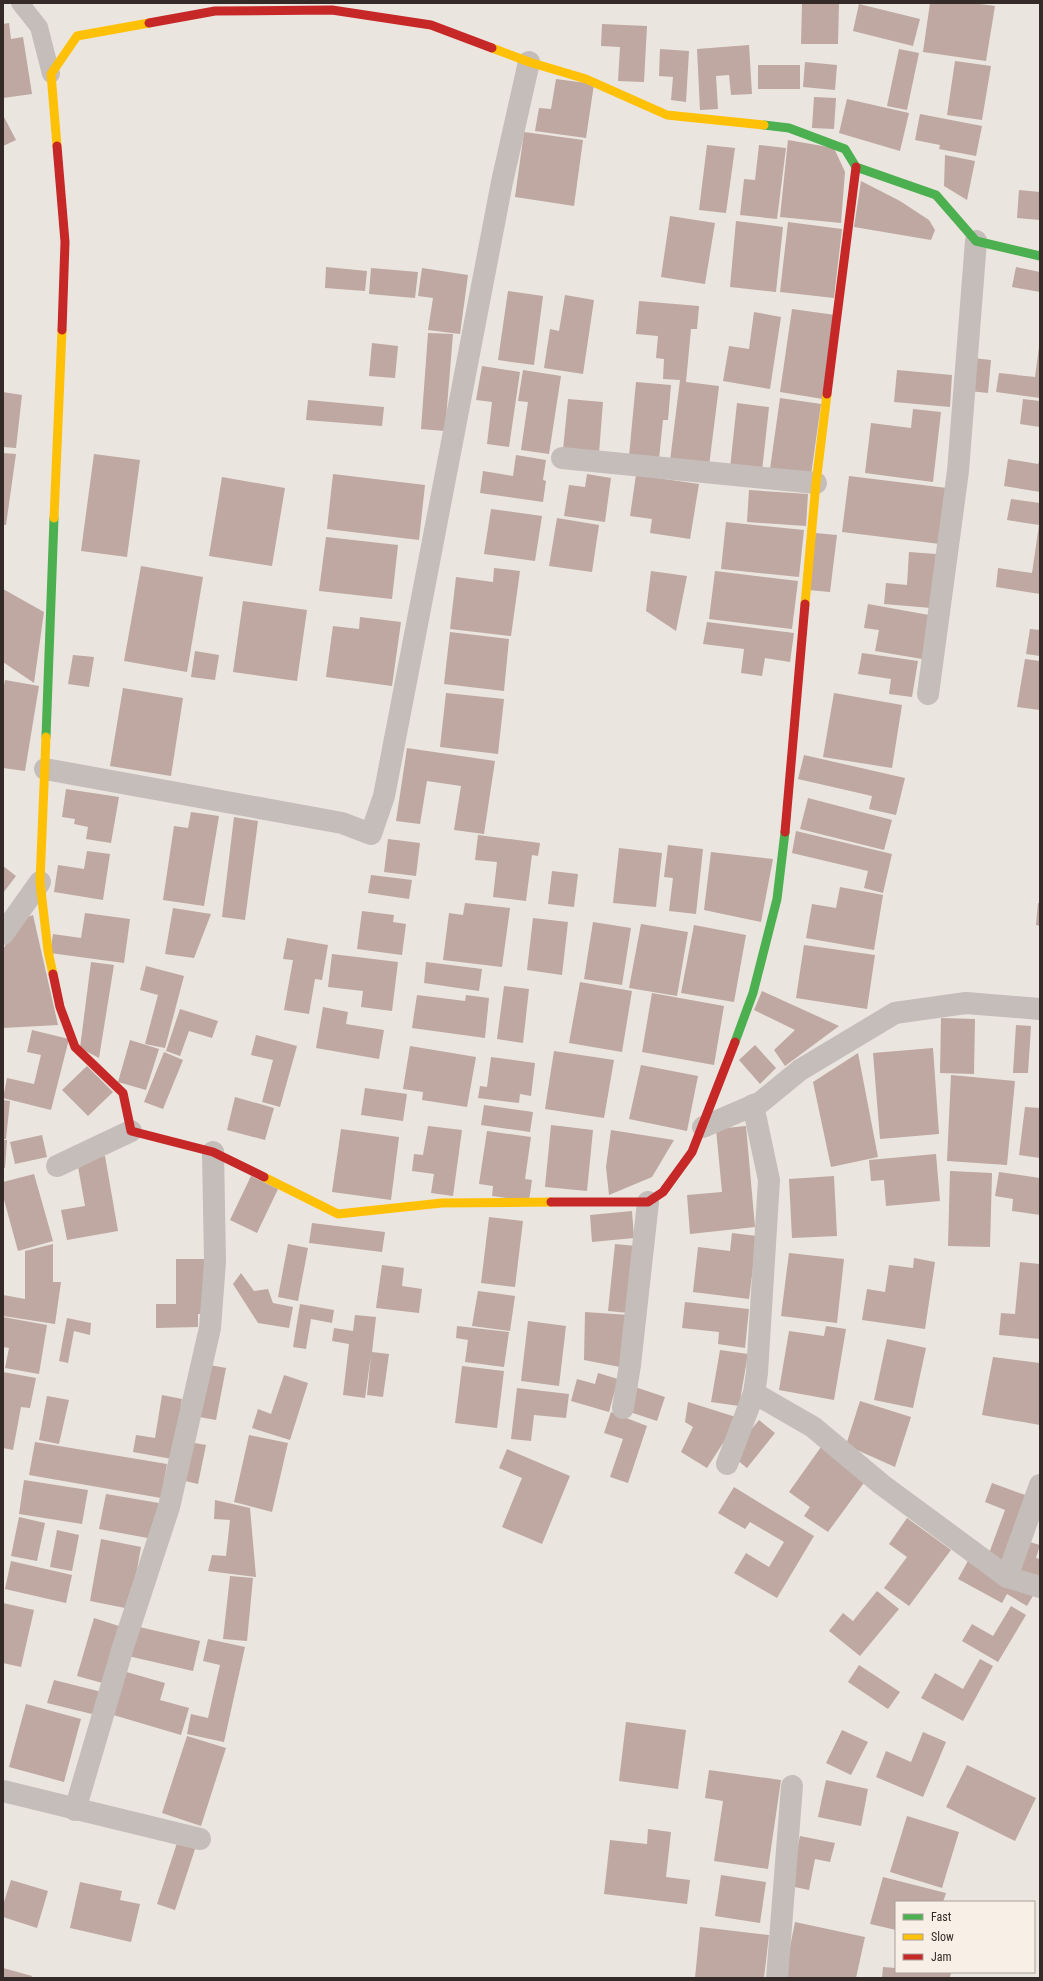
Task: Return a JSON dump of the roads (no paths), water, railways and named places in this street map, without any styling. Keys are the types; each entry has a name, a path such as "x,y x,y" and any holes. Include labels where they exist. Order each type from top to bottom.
{"street":[{"path":"56,1166 131,1131 213,1152 338,1214 442,1203 648,1202 663,1192 692,1152 704,1127 754,993 777,899 785,828 816,483 856,167 845,149 789,128 667,115 586,79 529,62 431,25 332,10 215,11 77,36 51,74 65,242 40,882 48,951 60,1007 75,1047 101,1070 123,1093 131,1131"},
{"path":"45,769 342,823 371,834 384,796 502,182 529,62"},
{"path":"856,167 936,195 976,241 1040,256"},
{"path":"928,694 958,471 976,241"},
{"path":"562,458 816,483"},
{"path":"3,934 40,882"},
{"path":"704,1127 762,1102 800,1070 895,1013 966,1003 1040,1009"},
{"path":"727,1464 754,1393 763,1289 769,1180 753,1105"},
{"path":"74,1810 123,1647 169,1507 210,1328 214,1262 213,1152"},
{"path":"623,1408 630,1365 648,1202"},
{"path":"754,1393 813,1427 881,1484 1007,1577 1040,1587"},
{"path":"1007,1577 1040,1485"},
{"path":"777,1978 792,1786"},
{"path":"3,1791 74,1810 200,1839"}],"lane":[{"path":"20,3 39,27 51,74"}]}
